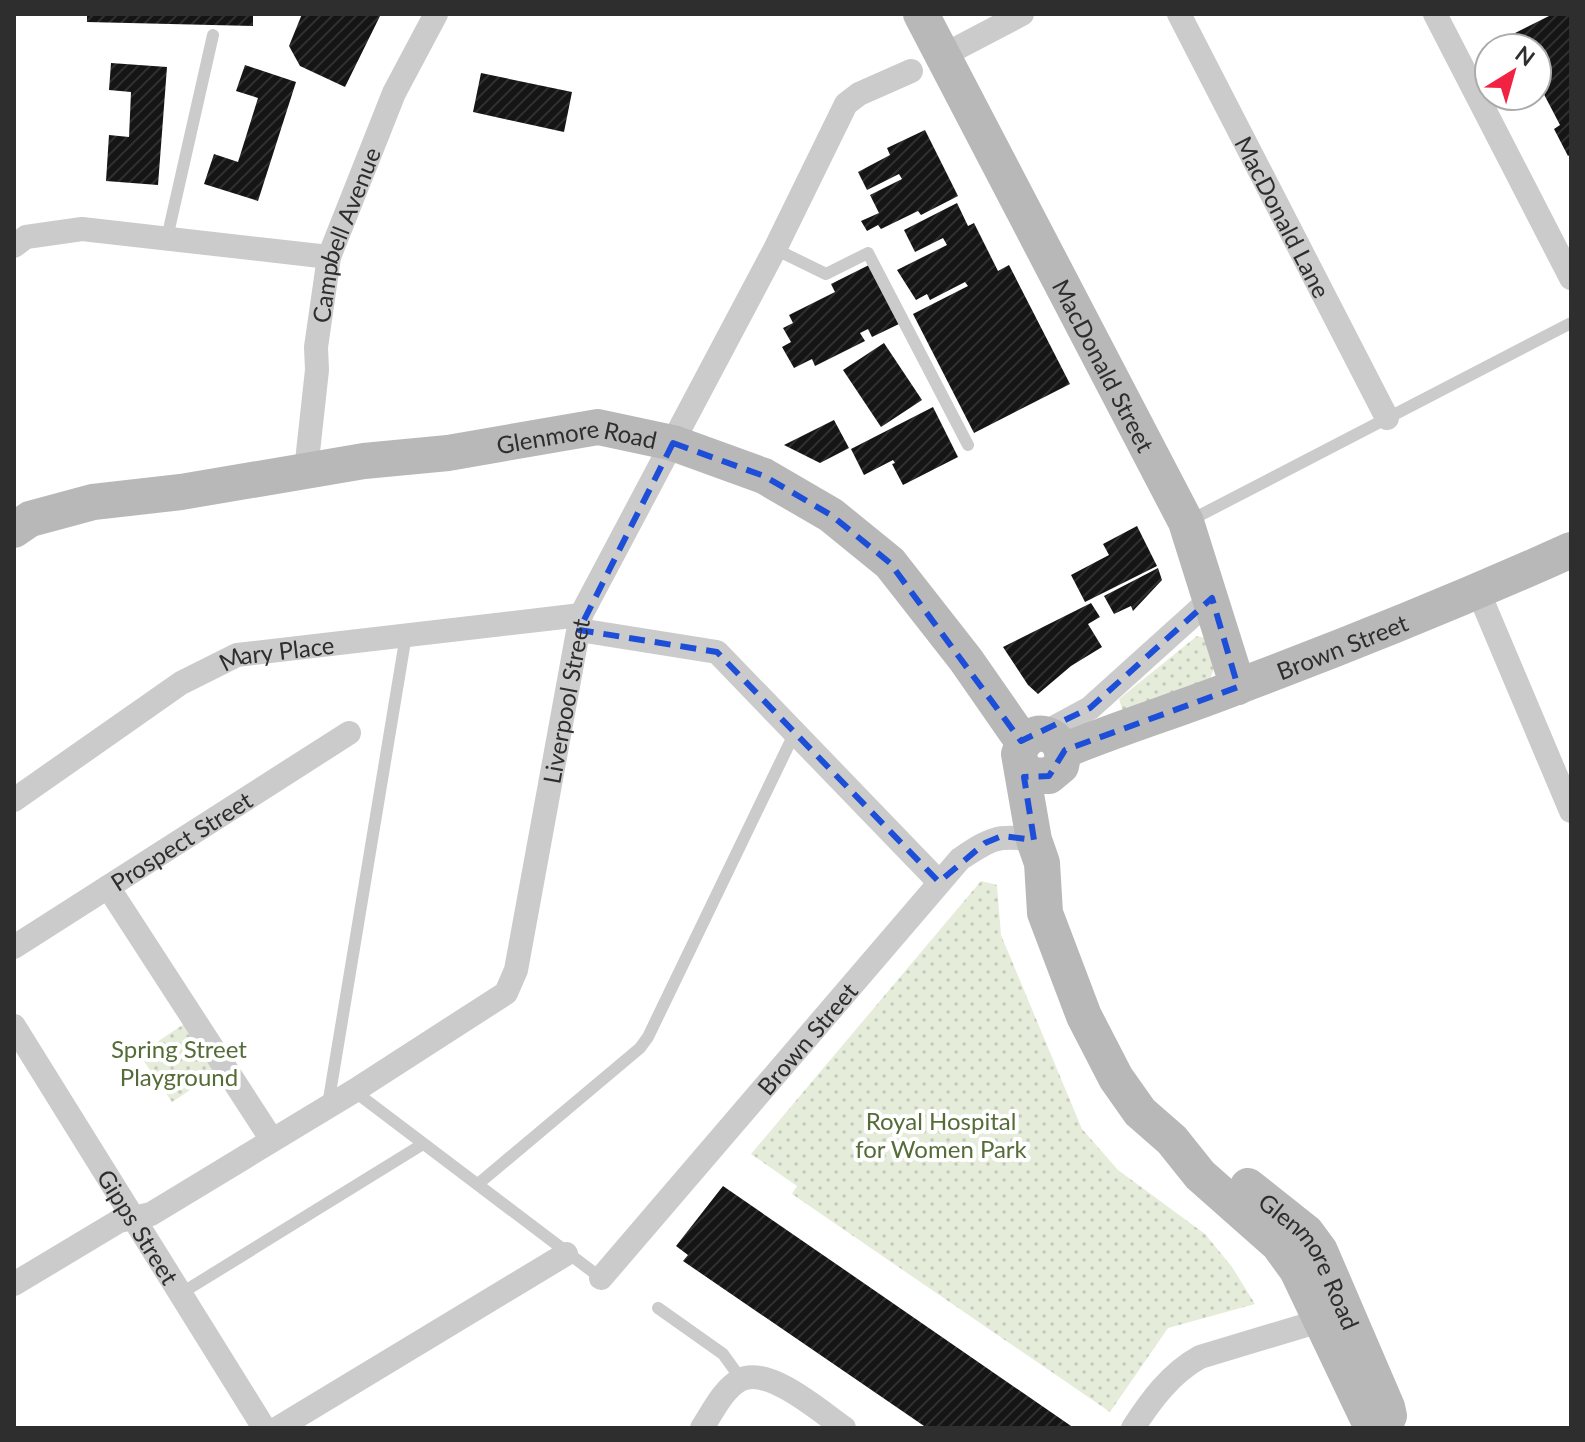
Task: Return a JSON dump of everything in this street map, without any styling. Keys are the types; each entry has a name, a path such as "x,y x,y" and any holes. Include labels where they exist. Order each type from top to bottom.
{"street":[{"name":"Campbell Avenue","path":"306,470 317,370 316,347 329,257 394,93 436,14"},
{"name":"MacDonald Street","path":"921,14 926,63 1186,522 1238,687"},
{"name":"Liverpool Street","path":"14,1284 119,1221 151,1214 327,1108 506,993 516,970 580,622 681,423 775,249 846,104 859,94 1022,14"},
{"name":"MacDonald Lane","path":"1179,14 1387,418"},
{"path":"1435,14 1571,278"},
{"path":"14,246 26,237 82,229 329,257"},
{"name":"Glenmore Road","path":"14,530 30,519 93,502 181,492 306,470 448,453 598,427 673,443 764,476 831,515 890,563 1040,754 1034,840 1042,863 1045,913 1084,1016 1116,1078 1140,1112 1172,1140 1200,1175 1278,1244 1297,1270 1367,1417 1380,1428"},
{"name":"Brown Street","path":"1040,754 1238,687 1478,591 1571,550"},
{"path":"1478,591 1571,811"},
{"path":"1040,754 1212,598"},
{"name":"Mary Place","path":"14,800 181,683 237,655 406,635 580,622 717,652 939,882"},
{"name":"Prospect Street","path":"14,947 349,733"},
{"name":"Brown Street","path":"601,1278 960,859 1002,836 1034,840"},
{"path":"108,887 272,1140"},
{"name":"Gipps Street","path":"14,1026 264,1428"},
{"name":"Glenmore Road","path":"1172,1140 1211,1157 1306,1232 1326,1264 1387,1407 1391,1428"},
{"path":"278,1428 566,1254"},
{"path":"1133,1428 1183,1366 1200,1357 1323,1320"},
{"path":"702,1428 726,1392 741,1379 754,1376 786,1388 844,1428"}],"lane":[{"path":"167,238 213,35"},
{"path":"775,249 826,274 868,253 968,445"},
{"path":"1186,522 1571,323"},
{"path":"327,1108 406,635"},
{"path":"478,1184 640,1048 794,734"},
{"path":"354,1091 601,1278"},
{"path":"180,1294 423,1144"},
{"path":"658,1308 723,1354 741,1379"}],"highlighted area":[{"path":"673,443 764,476 831,515 890,563 1021,741 1090,708 1212,598 1238,687 1065,750 1049,776 1024,777 1034,840 1002,836 985,843 939,882 717,652 579,630"}],"green space":[{"path":"1197,636 1205,638 1215,666 1210,679 1123,712 1119,699"},
{"name":"Royal Hospital for Women Park","path":"981,881 997,885 1001,935 1082,1129 1118,1170 1205,1234 1232,1267 1255,1304 1168,1328 1110,1412 792,1194 797,1186 751,1154"},
{"name":"Spring Street Playground","path":"187,1022 219,1071 172,1102 139,1054"}],"building":[{"path":"87,14 253,14 253,26 87,22"},
{"path":"302,14 381,14 345,87 300,66 289,46"},
{"path":"1553,14 1571,14 1571,154 1568,156 1554,129 1560,125 1553,112 1553,32 1517,32"},
{"path":"111,63 167,67 158,185 106,181 109,135 129,137 131,92 109,90"},
{"path":"245,65 296,82 258,201 204,184 214,154 238,162 258,98 236,91"},
{"path":"481,73 572,92 564,132 473,112"},
{"path":"925,130 958,196 921,215 918,211 881,229 878,225 867,231 861,221 879,213 870,195 902,179 899,174 867,190 858,172 890,155 887,148"},
{"path":"957,203 968,226 974,223 998,271 1009,265 1070,384 974,433 913,314 968,286 965,282 930,300 927,294 916,300 897,270 947,245 943,238 915,252 904,230"},
{"path":"869,265 899,324 872,337 868,329 860,333 865,341 815,366 812,359 794,368 782,347 791,342 783,328 793,323 789,315 835,292 831,284"},
{"path":"884,343 922,400 881,427 843,370"},
{"path":"933,407 958,457 903,485 892,464 895,463 893,460 864,475 851,449"},
{"path":"834,420 849,448 820,463 784,445"},
{"path":"1137,526 1157,566 1085,602 1071,575 1109,555 1103,544"},
{"path":"1158,568 1162,580 1133,611 1131,606 1114,614 1104,596"},
{"path":"1091,603 1100,617 1088,624 1102,647 1071,666 1038,694 1028,685 1003,647"},
{"path":"723,1186 1074,1428 927,1428 683,1261 688,1255 676,1246"}]}
